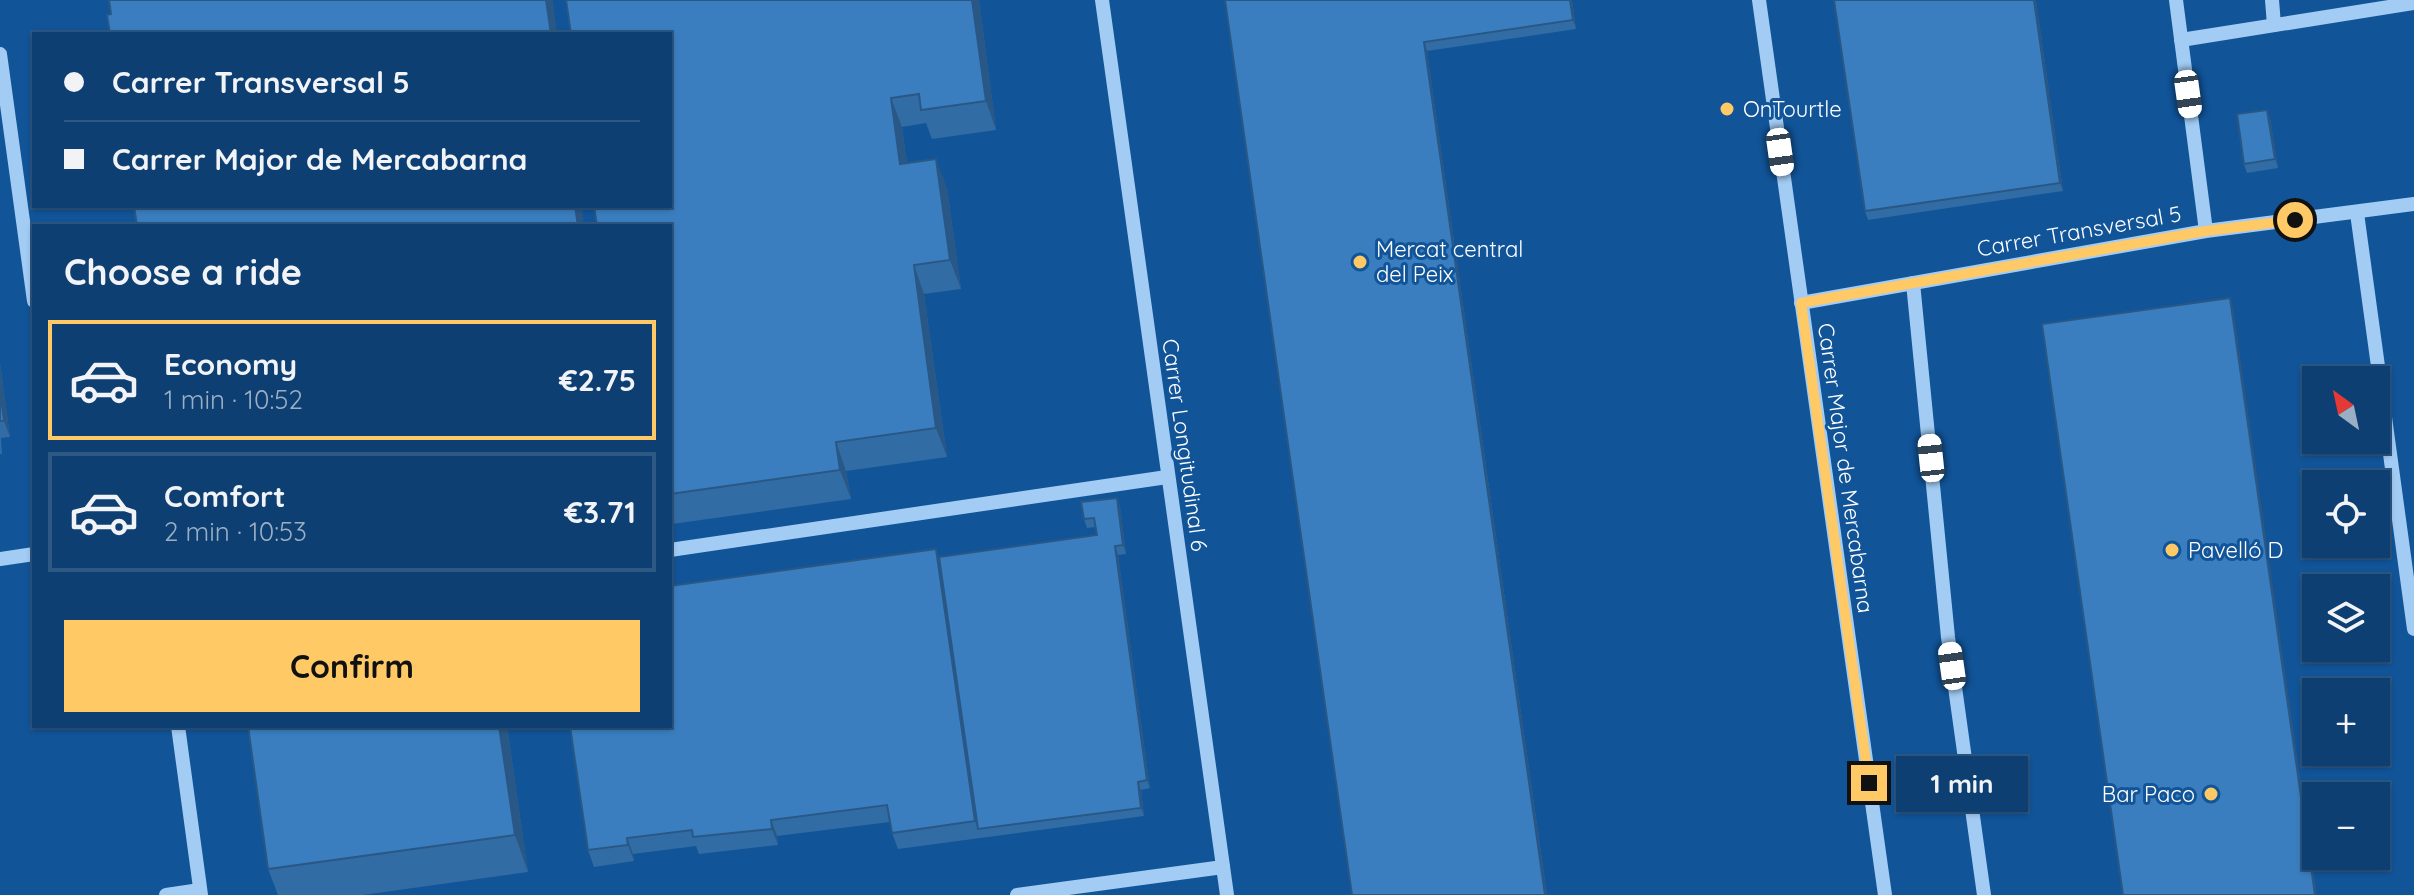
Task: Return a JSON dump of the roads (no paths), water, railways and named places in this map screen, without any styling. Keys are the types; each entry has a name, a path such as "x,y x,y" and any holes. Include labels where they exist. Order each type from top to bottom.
{"lane":[{"name":"Carrer Longitudinal 6","path":"1102,0 1227,895"},
{"name":"Carrer Major de Mercabarna","path":"1759,0 1885,895"},
{"path":"2176,0 2206,231"},
{"path":"2272,0 2274,25"},
{"path":"2181,40 2414,3"},
{"path":"0,54 32,286"},
{"name":"Carrer Transversal 5","path":"1801,303 2206,231 2414,204"},
{"path":"2357,213 2414,629"},
{"path":"1913,283 1948,637 1984,895"},
{"path":"672,550 1167,477"},
{"path":"0,559 32,554"},
{"path":"166,895 200,893 178,728"},
{"path":"1017,895 1223,867"}],"place":[{"name":"OnTourtle","path":"1727,109"},
{"name":"Mercat central del Peix","path":"1360,262"},
{"name":"Pavelló D","path":"2172,550"},
{"name":"Bar Paco","path":"2211,794"}]}
